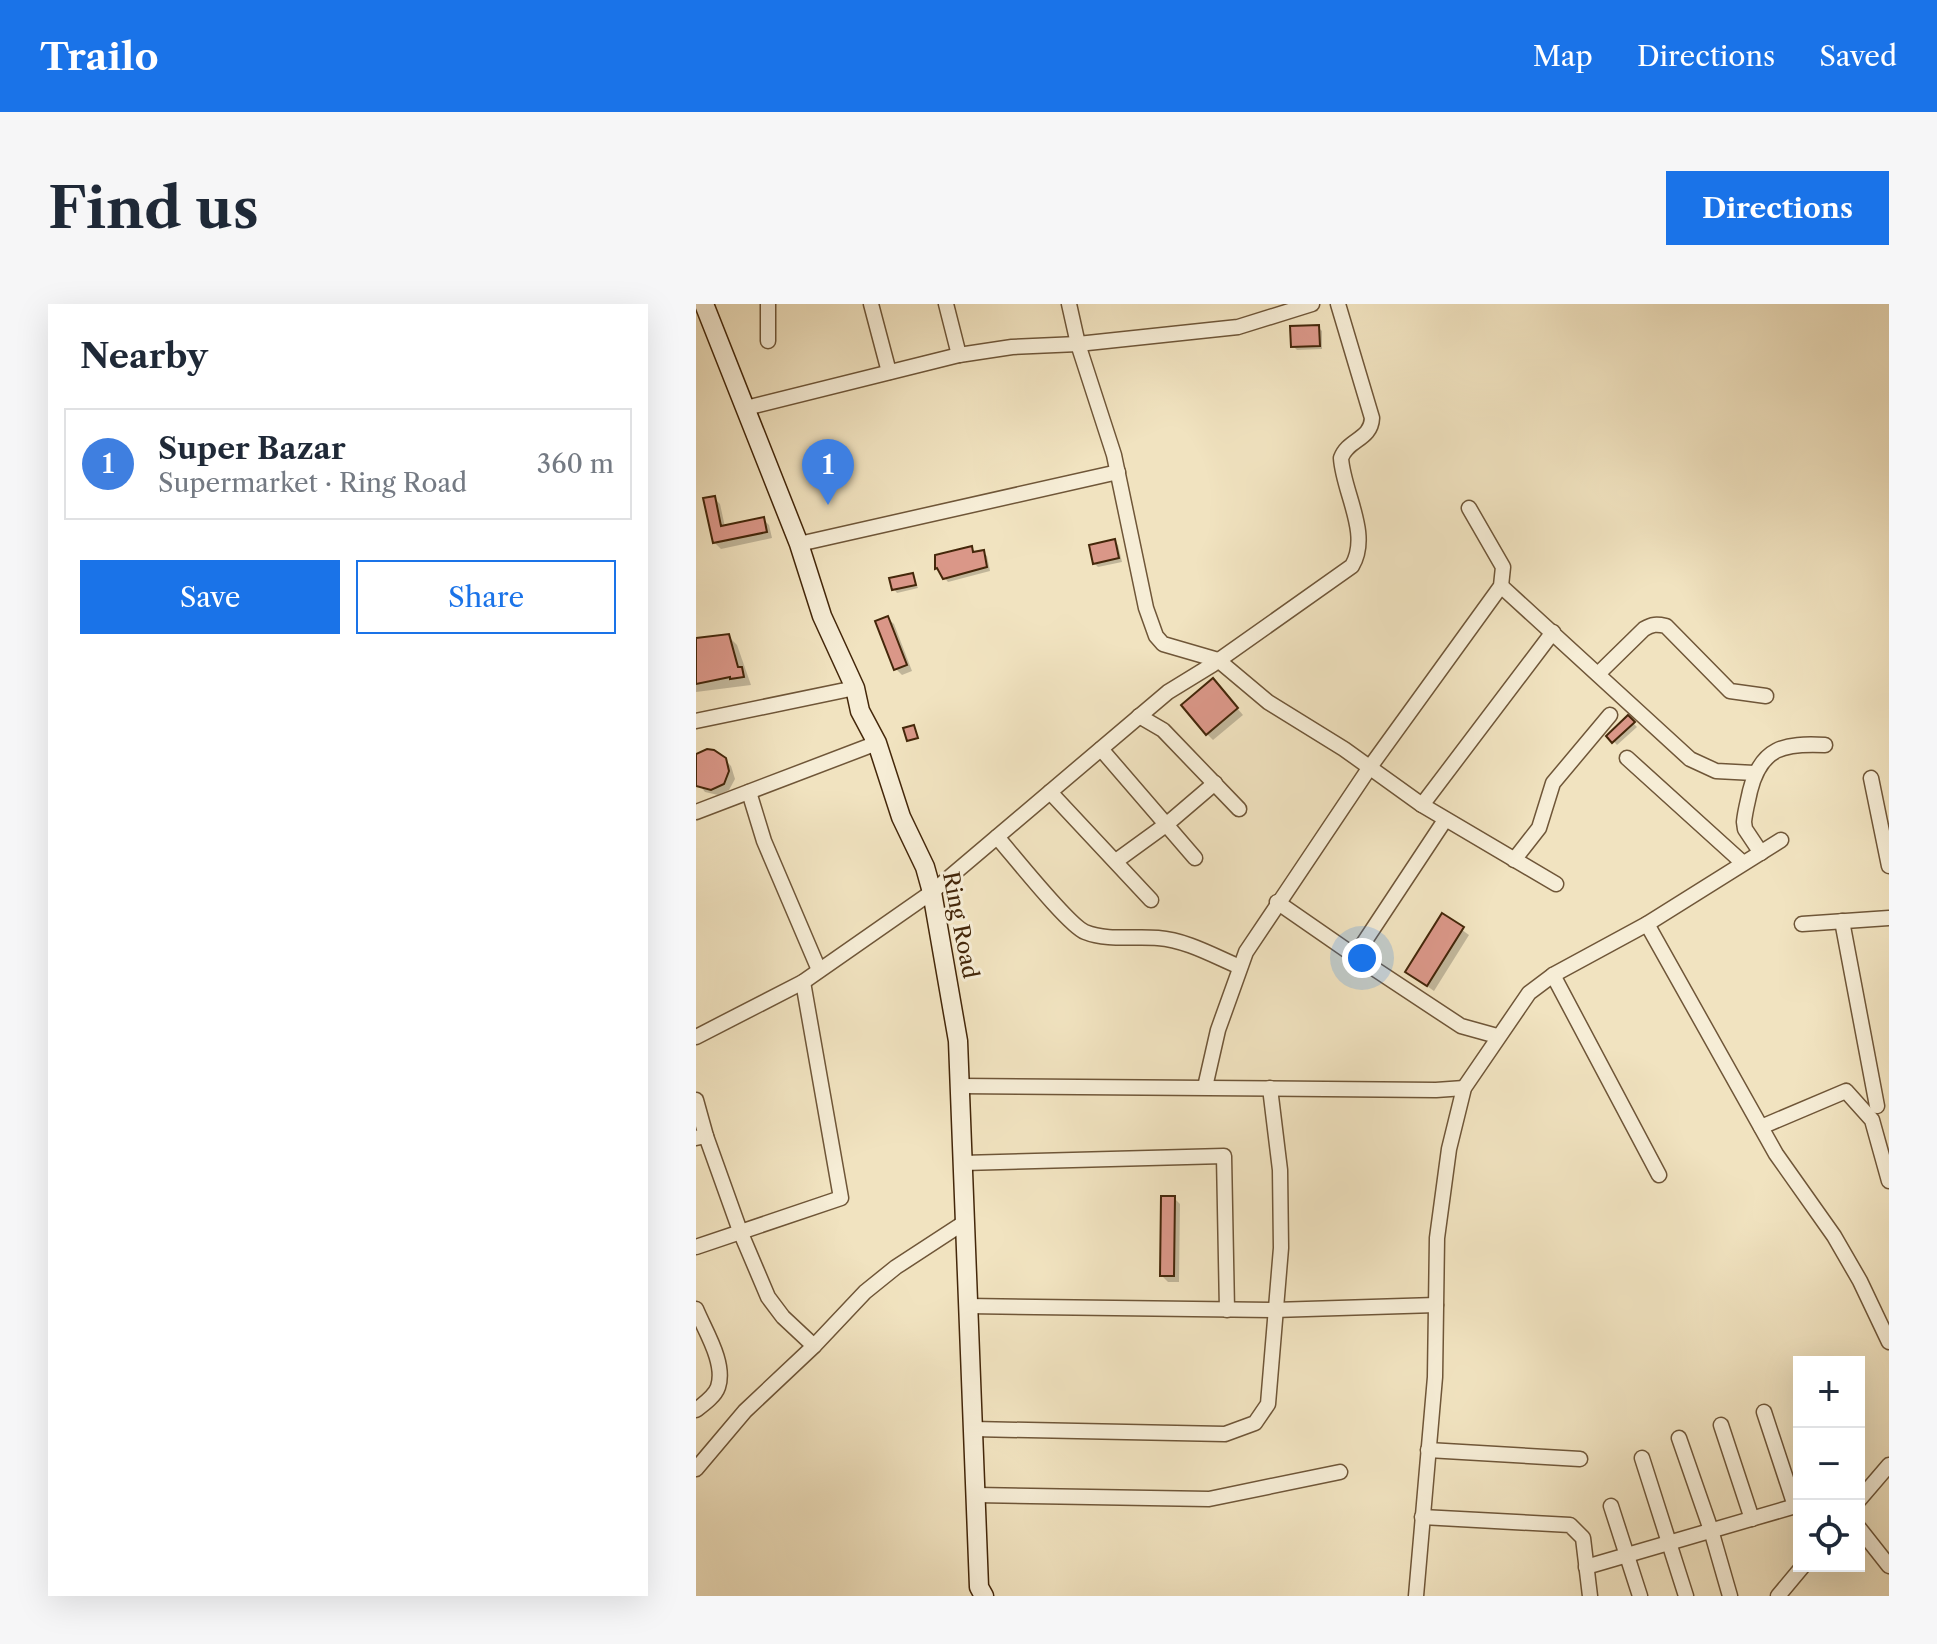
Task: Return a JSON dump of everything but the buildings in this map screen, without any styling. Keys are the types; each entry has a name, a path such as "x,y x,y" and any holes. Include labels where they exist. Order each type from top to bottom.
{"main road":[{"name":"Ring Road","path":"704,304 799,544 822,616 855,688 860,711 877,743 901,817 925,867 932,892 958,1041 979,1587 984,1596"}],"street":[{"path":"768,304 768,341"},
{"path":"871,304 889,372"},
{"path":"946,304 959,355"},
{"path":"1069,304 1078,344 1118,472 1146,608 1156,636 1163,644 1218,660 1268,702 1370,767 1422,805 1556,884"},
{"path":"1265,304 1270,319"},
{"path":"746,408 959,355 1012,347 1078,344 1238,327 1312,304"},
{"path":"696,1037 803,982 932,892 1168,692 1352,566 1358,534 1341,458 1350,444 1371,429 1372,418 1338,304"},
{"path":"799,544 1118,472"},
{"path":"1205,1087 1218,1030 1246,952 1370,767 1501,586 1503,567 1469,508"},
{"path":"1501,586 1690,759 1716,771 1754,773"},
{"path":"1598,674 1651,624 1666,626 1730,691 1766,696"},
{"path":"1422,805 1553,632"},
{"path":"696,721 855,688"},
{"path":"1514,860 1539,828 1553,783 1610,715"},
{"path":"1139,716 1163,730 1239,809"},
{"path":"696,812 877,743"},
{"path":"1761,853 1745,829 1744,822 1754,773 1770,753 1782,747 1825,745"},
{"path":"1101,749 1195,858"},
{"path":"1627,758 1743,863"},
{"path":"1871,778 1888,857"},
{"path":"1116,861 1167,824 1215,783"},
{"path":"749,792 764,841 819,970"},
{"path":"1050,792 1151,900"},
{"path":"1355,956 1445,820"},
{"path":"997,837 1069,920 1085,932 1117,937 1160,938 1190,946 1240,967"},
{"path":"1416,1596 1435,1377 1437,1238 1449,1149 1464,1088 1529,993 1553,975 1647,924 1781,840"},
{"path":"1277,902 1461,1026 1497,1036"},
{"path":"1802,924 1889,918"},
{"path":"1842,921 1877,1106"},
{"path":"1647,924 1776,1154 1834,1236 1889,1342"},
{"path":"1553,975 1659,1175"},
{"path":"696,1247 841,1198 803,982"},
{"path":"960,1086 1464,1088"},
{"path":"973,1429 1225,1434 1255,1423 1268,1404 1281,1248 1280,1170 1270,1088"},
{"path":"1761,1127 1846,1091 1872,1120 1889,1181"},
{"path":"696,1100 701,1137 768,1297 783,1317 814,1346"},
{"path":"963,1163 1224,1156 1227,1310"},
{"path":"696,1469 745,1411 814,1346 865,1292 896,1267 965,1222"},
{"path":"968,1306 1274,1310 1436,1305"},
{"path":"696,1309 717,1358 719,1377 718,1389 696,1410"},
{"path":"1764,1412 1795,1500"},
{"path":"1721,1425 1752,1519"},
{"path":"1679,1438 1730,1596"},
{"path":"1428,1450 1580,1459"},
{"path":"1642,1458 1686,1596"},
{"path":"1866,1487 1889,1465"},
{"path":"976,1495 1209,1499 1340,1472"},
{"path":"1611,1506 1640,1596"},
{"path":"1586,1567 1793,1507"},
{"path":"1422,1517 1570,1525 1583,1538 1590,1596"},
{"path":"1865,1536 1889,1566"},
{"path":"1778,1596 1798,1572"}],"place":[{"name":"Super Bazar","path":"828,505"}]}
